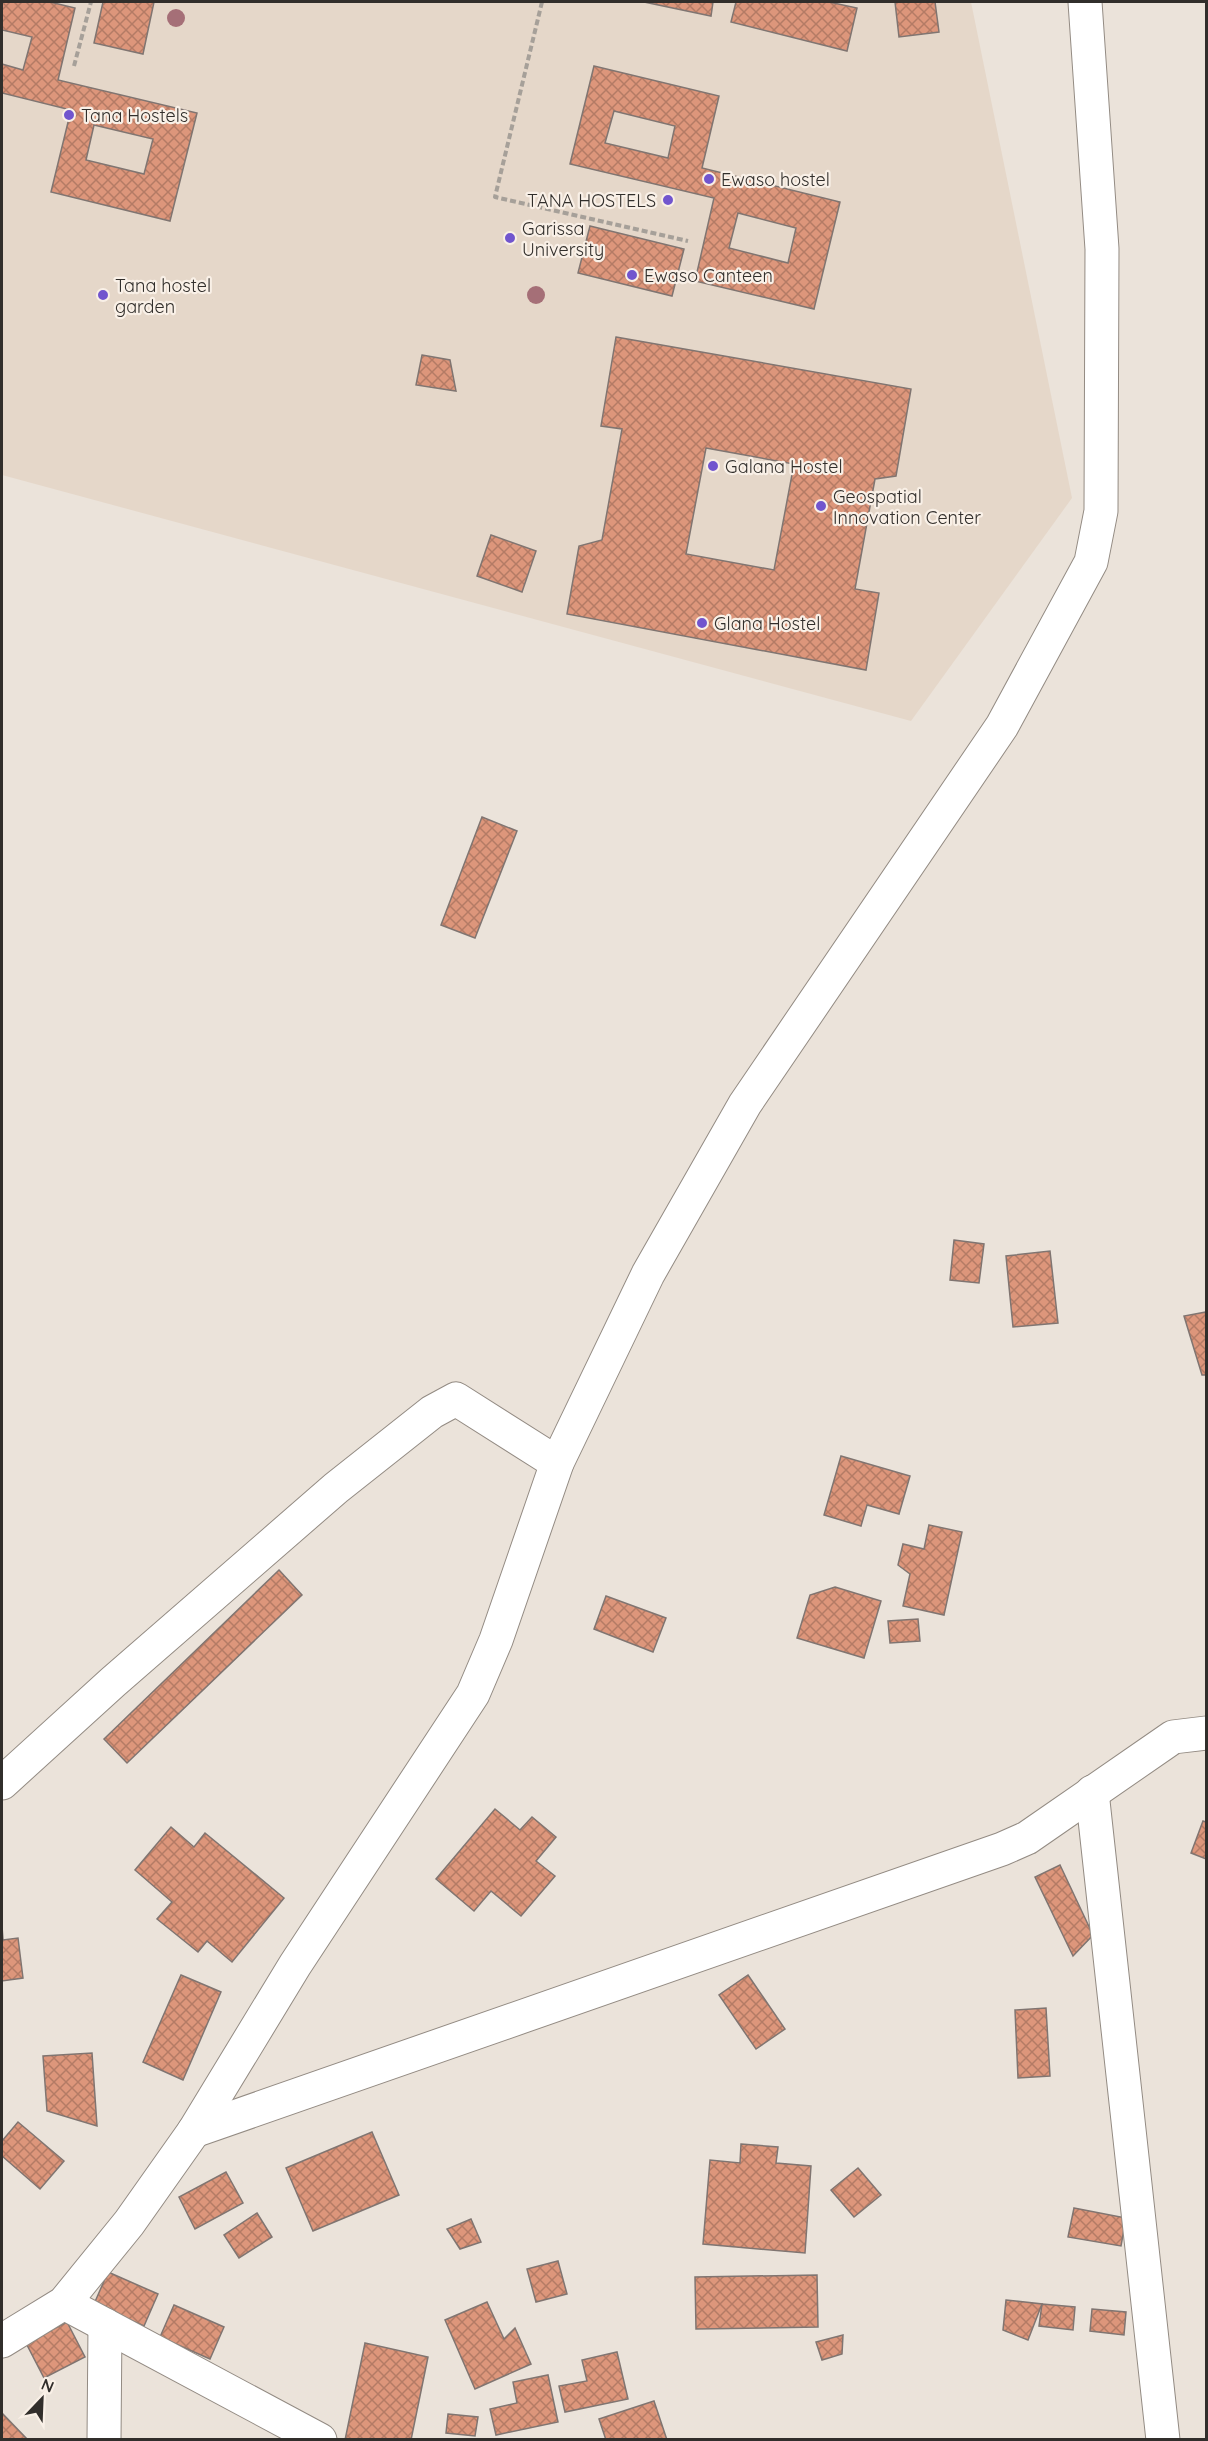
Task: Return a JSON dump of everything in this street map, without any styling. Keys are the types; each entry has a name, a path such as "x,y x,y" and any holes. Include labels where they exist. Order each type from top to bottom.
{"street":[{"path":"2,2341 64,2303 129,2223 194,2131 295,1965 473,1694 496,1641 557,1463 648,1274 745,1104 1002,726 1091,562 1101,511 1101,249 1085,2"},
{"path":"2,1783 336,1488 432,1412 456,1399 557,1463"},
{"path":"194,2131 1002,1849 1027,1839 1173,1737 1206,1733"},
{"path":"1092,1792 1163,2439"},
{"path":"64,2303 320,2439"},
{"path":"105,2325 105,2439"}],"path":[{"path":"74,66 91,2"},
{"path":"542,2 495,197 688,241"}],"shaded area":[{"name":"Garissa University","path":"2,2 971,2 1072,498 911,721 2,475"}],"building":[{"path":"2,2 50,2 75,8 58,80 197,113 170,221 51,192 71,110 2,93 2,64 23,70 32,37 2,30","holes":["94,125 153,139 144,174 86,160"]},
{"path":"103,2 154,2 143,54 94,43"},
{"path":"644,2 713,2 711,16"},
{"path":"736,2 829,2 857,8 847,51 731,22"},
{"path":"895,2 935,2 939,32 899,37"},
{"path":"594,66 719,96 702,168 840,202 814,309 695,281 714,198 570,164","holes":["614,111 675,126 668,158 605,143","738,213 796,228 788,263 729,248"]},
{"path":"590,226 684,249 672,296 578,273"},
{"path":"616,337 911,389 896,476 875,479 855,589 879,593 866,670 567,614 579,546 602,540 622,429 601,426","holes":["706,448 794,464 774,570 686,554"]},
{"path":"422,355 450,360 456,391 416,385"},
{"path":"491,535 536,551 522,592 477,576"},
{"path":"482,817 517,831 475,938 441,925"},
{"path":"954,1240 984,1244 979,1283 950,1280"},
{"path":"1050,1251 1058,1323 1013,1327 1006,1256"},
{"path":"1206,1312 1206,1375 1202,1375 1184,1316"},
{"path":"841,1456 910,1476 899,1514 867,1505 861,1526 824,1515"},
{"path":"929,1525 962,1532 944,1615 903,1606 910,1574 898,1565 903,1544 924,1549"},
{"path":"279,1570 302,1595 127,1763 104,1739"},
{"path":"835,1587 881,1601 864,1658 797,1638 810,1595"},
{"path":"606,1596 666,1618 653,1652 594,1629"},
{"path":"918,1619 920,1641 890,1643 888,1621"},
{"path":"495,1809 520,1830 532,1817 556,1837 536,1861 555,1876 521,1916 491,1891 474,1911 436,1879"},
{"path":"1203,1821 1206,1822 1206,1859 1191,1853"},
{"path":"171,1827 194,1847 205,1833 284,1898 232,1962 207,1941 198,1952 157,1919 172,1902 135,1870"},
{"path":"1060,1865 1093,1935 1073,1956 1035,1877"},
{"path":"2,1926 3,1940 18,1938 23,1978 2,1981"},
{"path":"181,1975 221,1992 183,2080 143,2062"},
{"path":"748,1975 785,2029 756,2049 719,1995"},
{"path":"1046,2008 1050,2076 1018,2078 1015,2010"},
{"path":"92,2053 97,2126 47,2111 43,2056"},
{"path":"18,2122 64,2161 40,2189 2,2156 2,2141"},
{"path":"372,2132 399,2195 313,2231 286,2168"},
{"path":"741,2144 778,2147 776,2163 811,2166 805,2253 703,2244 710,2160 740,2163"},
{"path":"858,2168 881,2195 854,2217 831,2190"},
{"path":"226,2172 243,2203 195,2229 179,2197"},
{"path":"1074,2208 1126,2218 1121,2246 1068,2237"},
{"path":"257,2213 272,2237 239,2258 224,2235"},
{"path":"471,2219 481,2242 460,2249 447,2229"},
{"path":"558,2261 567,2294 536,2302 527,2269"},
{"path":"108,2272 158,2294 144,2326 94,2304"},
{"path":"817,2275 818,2327 696,2329 695,2277"},
{"path":"1006,2300 1042,2304 1028,2340 1003,2330"},
{"path":"487,2302 504,2339 515,2328 531,2364 475,2389 445,2320"},
{"path":"1042,2304 1075,2307 1073,2330 1039,2326"},
{"path":"174,2305 224,2327 210,2359 160,2337"},
{"path":"1092,2309 1126,2312 1124,2335 1090,2331"},
{"path":"67,2322 85,2357 44,2378 26,2343"},
{"path":"843,2335 842,2354 822,2360 816,2342"},
{"path":"365,2343 428,2357 411,2440 345,2440"},
{"path":"617,2352 628,2399 565,2412 559,2386 587,2381 582,2360"},
{"path":"548,2375 558,2422 496,2435 490,2409 517,2403 513,2382"},
{"path":"654,2401 667,2440 606,2440 599,2419"},
{"path":"2,2413 28,2440 2,2440"},
{"path":"448,2414 478,2417 475,2436 446,2433"}],"place":[{"name":"Tana Hostels","path":"69,115"},
{"name":"Ewaso hostel","path":"709,179"},
{"name":"TANA HOSTELS","path":"668,200"},
{"name":"Garissa University","path":"510,238"},
{"name":"Ewaso Canteen","path":"632,275"},
{"name":"Tana hostel garden","path":"103,295"},
{"name":"Galana Hostel","path":"713,466"},
{"name":"Geospatial Innovation Center","path":"821,506"},
{"name":"Glana Hostel","path":"702,623"}]}
